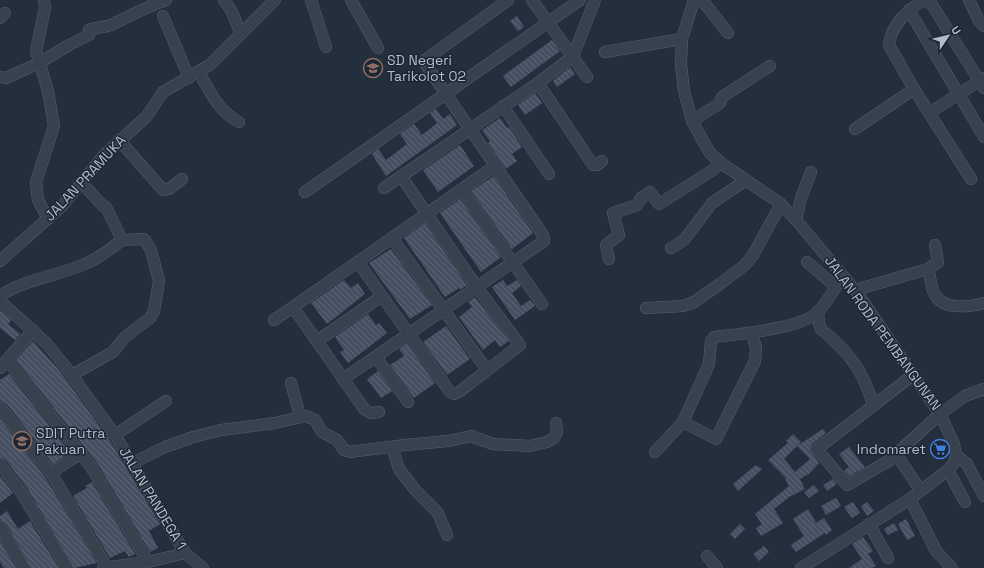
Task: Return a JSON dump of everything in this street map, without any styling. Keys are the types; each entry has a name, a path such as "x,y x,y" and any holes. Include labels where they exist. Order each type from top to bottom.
{"street":[{"path":"44,0 43,17 37,43 39,63 48,91 54,126 36,182 38,200 48,219"},
{"path":"0,77 6,78 39,63 69,45 88,36 90,30 111,24 141,4 166,0"},
{"path":"224,0 232,12 241,34"},
{"name":"JALAN PRAMUKA","path":"0,261 63,205 89,170 119,140 141,123 163,92 211,64 275,0"},
{"path":"311,0 326,47"},
{"path":"351,0 378,48"},
{"path":"343,379 476,286 542,244 544,238 426,65 425,60 508,0"},
{"path":"532,0 587,77"},
{"path":"305,192 580,0"},
{"path":"384,188 538,83 573,56 595,0"},
{"name":"JALAN RODA PEMBANGUNAN","path":"694,0 682,39 684,91 692,121 710,153 721,163 781,204 796,220 855,290 940,414 965,396 984,389"},
{"path":"702,0 728,32"},
{"path":"925,0 909,10 893,31 889,45 914,89 971,179"},
{"path":"929,0 983,82 958,94 929,113"},
{"path":"969,0 979,21 984,26"},
{"path":"909,10 984,137"},
{"path":"164,16 189,78"},
{"path":"605,52 682,39"},
{"path":"692,121 720,103 722,97 770,66"},
{"path":"199,72 212,97 224,112 239,122"},
{"path":"538,83 594,165 597,165 602,161"},
{"path":"855,129 914,89"},
{"path":"503,106 549,174"},
{"path":"119,140 163,190 169,189 182,179"},
{"path":"609,259 606,245 618,235 613,213 637,205 641,198 650,192 659,204 713,170 721,163"},
{"path":"274,320 495,166"},
{"path":"796,220 801,198 811,172"},
{"path":"358,262 450,392 454,394 459,392 520,345 476,286 401,176"},
{"path":"670,248 684,240 712,203 746,180"},
{"path":"81,182 103,206 106,207 122,240"},
{"path":"462,190 542,304"},
{"path":"646,308 682,306 694,302 745,265 753,255 781,204"},
{"path":"392,238 444,308 487,370"},
{"path":"1,302 17,286 38,281 82,266 122,240 144,239 150,248 158,281 154,311 150,318 125,337 113,352 72,374"},
{"path":"855,290 928,269 938,262 935,245"},
{"path":"807,262 835,286"},
{"path":"928,269 933,290 946,303 960,307 970,307 984,303"},
{"path":"655,452 683,422 709,364 711,341 714,337 751,333 805,320 818,311 843,276"},
{"path":"317,341 382,296"},
{"name":"JALAN PANDEGA 1","path":"1,302 46,343 72,374 133,463 185,554 203,568"},
{"path":"293,307 366,410 371,413 379,412"},
{"path":"818,311 821,329 851,356 869,390 873,405"},
{"path":"33,330 4,364 81,453 148,562"},
{"path":"683,422 716,439 755,361 756,347 751,333"},
{"path":"376,357 408,402"},
{"path":"802,568 910,499 948,470 954,463 956,455 954,444 940,414 916,437 900,449 897,456 847,485 817,449 913,375"},
{"path":"291,383 300,416"},
{"path":"115,435 166,401"},
{"path":"0,407 51,473 105,567 148,562 185,554"},
{"path":"133,463 165,447 193,437 220,430 275,423 300,416 306,416 315,420 322,432 337,440 346,452 457,440 471,436 493,444 530,446 547,442 554,438 557,432 556,423"},
{"path":"392,447 399,469 416,491 438,513 447,535"},
{"path":"51,473 81,453"},
{"path":"956,455 967,464 984,496"},
{"path":"897,456 921,491"},
{"path":"0,464 21,492 67,568"},
{"path":"948,470 965,502"},
{"path":"910,499 936,551 952,568"},
{"path":"869,524 888,558"},
{"path":"0,526 24,568"},
{"path":"707,556 717,568"}],"building":[{"path":"517,16 524,27 518,31 510,21"},
{"path":"552,40 560,51 511,87 503,76"},
{"path":"570,67 575,74 557,87 553,81"},
{"path":"535,93 542,103 525,115 518,105"},
{"path":"436,109 443,119 450,114 457,125 386,176 372,154 378,149 386,160 407,144 400,134 414,124 422,135 437,123 430,113"},
{"path":"500,118 507,128 509,127 522,147 512,154 517,161 506,169 488,143 490,141 482,130"},
{"path":"460,145 474,166 438,192 423,170"},
{"path":"494,176 533,233 512,249 471,191"},
{"path":"460,199 501,257 481,272 440,213"},
{"path":"425,223 467,285 445,297 404,238"},
{"path":"391,249 432,305 410,319 369,263"},
{"path":"344,280 351,288 358,283 365,294 327,324 311,303"},
{"path":"503,280 507,286 517,280 521,286 512,293 521,306 530,300 535,306 515,320 492,287"},
{"path":"475,297 509,341 500,347 495,340 483,350 459,317 472,307 468,302"},
{"path":"0,310 11,320 8,324 20,334 15,340 0,328"},
{"path":"368,314 376,325 379,323 387,333 348,363 340,352 344,350 335,337"},
{"path":"446,326 470,359 447,375 423,342"},
{"path":"33,341 59,370 109,439 160,524 149,531 158,548 150,552 97,463 16,360"},
{"path":"407,343 435,383 414,398 390,365 404,356 399,349"},
{"path":"378,371 392,391 381,398 367,379"},
{"path":"9,374 70,452 53,464 6,403 0,400 0,380"},
{"path":"0,418 45,477 97,563 74,568 27,488 6,460 0,457"},
{"path":"823,429 826,433 812,444 810,450 819,463 810,473 800,479 805,489 789,497 774,509 783,523 761,536 756,528 762,524 755,514 789,486 785,479 786,478 768,460 788,443 786,441 793,434 801,442 797,446","holes":["797,446 810,459 795,472 784,459"]},
{"path":"849,447 865,467 849,476 844,471 849,467 839,454"},
{"path":"756,465 762,469 738,491 733,484"},
{"path":"0,476 13,493 0,503"},
{"path":"833,479 837,484 827,491 823,485"},
{"path":"92,482 135,554 129,557 125,551 110,558 73,496 87,488 85,486"},
{"path":"814,485 819,491 809,498 804,492"},
{"path":"836,498 841,506 826,515 821,506"},
{"path":"853,502 860,513 852,518 844,507"},
{"path":"867,502 874,511 867,516 861,506"},
{"path":"808,509 816,523 824,518 832,530 796,552 791,545 804,536 793,519"},
{"path":"7,511 18,529 30,521 59,568 31,568 6,523 0,519 0,516"},
{"path":"906,519 915,536 907,540 898,524"},
{"path":"894,523 898,530 888,535 884,529"},
{"path":"740,524 745,529 735,539 730,534"},
{"path":"863,537 873,551 868,554 876,566 872,568 849,568 862,559 852,544"},
{"path":"0,540 16,568 4,568 0,562"},
{"path":"764,546 769,552 759,561 753,554"}],"place":[{"name":"SD Negeri Tarikolot 02","path":"373,68"},
{"name":"SDIT Putra Pakuan","path":"22,441"},
{"name":"Indomaret","path":"940,449"}]}
